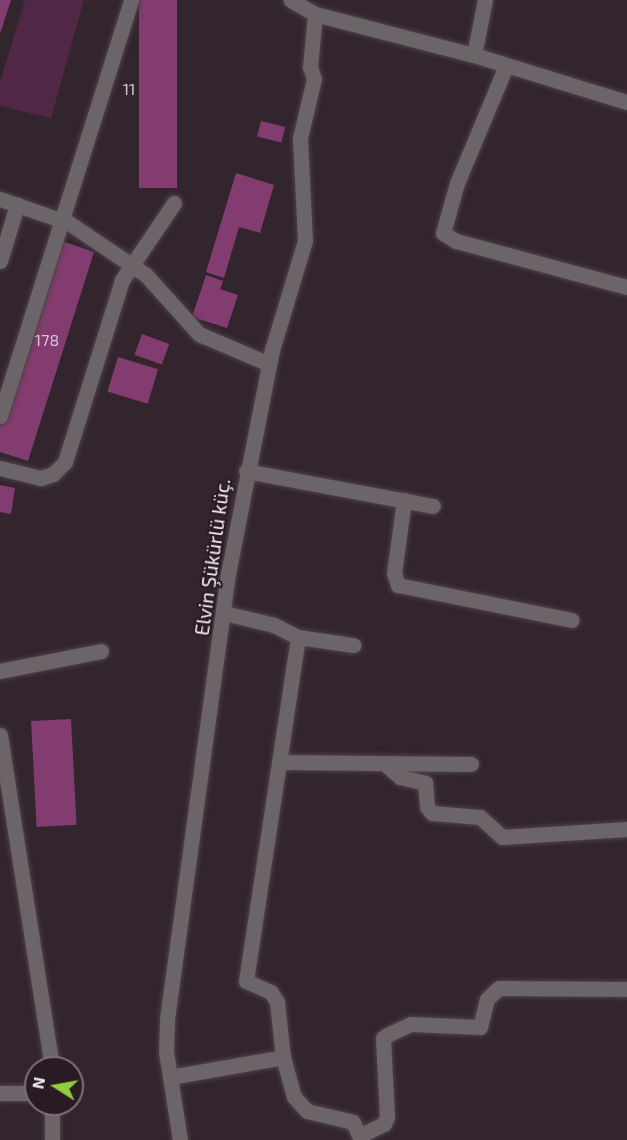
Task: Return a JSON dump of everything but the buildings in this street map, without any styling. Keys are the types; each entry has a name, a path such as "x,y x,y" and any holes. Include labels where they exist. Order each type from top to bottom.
{"street":[{"path":"0,416 131,0"},
{"path":"291,0 315,14 474,56 627,102"},
{"path":"474,56 485,0"},
{"name":"Elvin Şükürlü küç.","path":"180,1140 170,1077 167,1019 246,471 269,364 305,241 300,138 314,79 310,67 315,14"},
{"path":"506,66 457,183 443,232 456,241 627,287"},
{"path":"0,199 61,220 146,275 199,334 269,364"},
{"path":"0,468 41,478 53,474 65,462 122,280 174,203"},
{"path":"0,261 18,205"},
{"path":"246,471 433,506"},
{"path":"404,500 394,573 398,585 572,620"},
{"path":"224,613 274,625 298,637 353,645"},
{"path":"298,637 246,981 271,992 277,1002 283,1057 294,1098 307,1111 353,1122 361,1137 384,1124 387,1117 383,1038 387,1035 411,1024 480,1027 487,999 499,988 627,989"},
{"path":"0,671 100,651"},
{"path":"0,735 7,775 6,807 50,1056"},
{"path":"279,762 471,764"},
{"path":"384,763 400,777 425,783 427,807 432,813 480,817 502,837 627,829"},
{"path":"170,1077 283,1057"},
{"path":"0,1094 24,1093"},
{"path":"52,1116 52,1140"}],"shaded area":[{"path":"25,0 84,0 51,118 0,106 0,82"}]}
